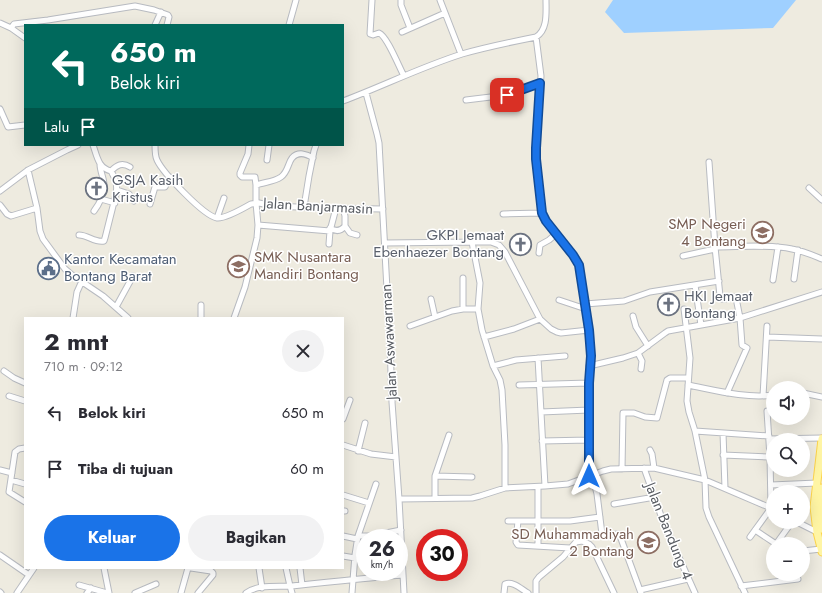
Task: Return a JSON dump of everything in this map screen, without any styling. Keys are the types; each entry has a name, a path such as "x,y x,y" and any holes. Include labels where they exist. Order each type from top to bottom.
{"main road":[{"path":"822,439 819,486 822,551"}],"street":[{"path":"289,24 296,0"},
{"path":"372,0 370,34 373,35 381,33 404,76"},
{"path":"401,0 401,5 410,28"},
{"path":"440,0 461,54"},
{"path":"344,101 461,54 536,37 542,33 545,24 546,0"},
{"path":"11,28 14,24 135,6 168,15 167,24"},
{"path":"155,24 161,12"},
{"path":"402,32 445,13"},
{"path":"0,23 11,28 24,37"},
{"path":"536,37 540,70 536,159 542,213 546,221 573,255 579,265 586,307 591,356 589,383 589,476 596,490 602,535 618,534 620,536 640,592 688,579"},
{"path":"466,100 507,95 540,83"},
{"name":"Jalan Aswawarman","path":"366,93 378,134 379,143 392,402 401,529"},
{"path":"0,109 8,127 24,125"},
{"path":"0,191 28,170 75,146"},
{"path":"93,146 100,163 104,185 101,199 94,211"},
{"path":"234,317 245,287 258,233 255,177 242,177 240,175 248,154 249,146"},
{"path":"267,160 269,146"},
{"path":"304,207 308,176 316,146"},
{"path":"155,147 158,161 170,177 188,197 210,215 217,218 224,198"},
{"path":"256,185 280,177 286,172 291,159 296,155 313,155"},
{"path":"709,162 715,248 721,299 736,298 740,318 742,345 747,349 727,393"},
{"path":"79,235 85,235 97,241 104,241 105,238 117,190 116,180 111,171 106,169 100,163"},
{"path":"111,171 119,164 130,167"},
{"path":"28,170 37,208 40,231 43,239 65,269 103,296 127,317"},
{"path":"150,204 155,187 165,187 170,177"},
{"path":"809,188 822,200"},
{"path":"117,190 129,194 134,201"},
{"path":"101,199 115,202"},
{"name":"Jalan Banjarmasin","path":"217,218 224,217 256,203 274,206 383,209"},
{"path":"0,204 7,214 11,216 37,208"},
{"path":"329,244 330,230 336,208"},
{"path":"343,208 345,226 350,233 357,235"},
{"path":"503,214 542,213"},
{"path":"258,225 330,230 341,230 345,226"},
{"path":"539,253 540,245 556,234"},
{"path":"472,242 480,286 478,309 484,337 493,366 500,380 503,396 505,488"},
{"path":"385,243 492,242 502,247 540,319 551,329 559,333 589,330"},
{"path":"773,280 778,247"},
{"path":"683,256 715,248 778,247 798,250 822,258"},
{"path":"794,279 798,250"},
{"path":"116,307 133,276"},
{"path":"463,278 463,309"},
{"path":"73,317 78,288 82,281"},
{"path":"559,300 586,307 624,301 650,292 719,281"},
{"path":"695,285 701,325"},
{"path":"590,366 623,358 638,352 664,333 673,330 740,318 822,292"},
{"path":"431,299 435,317"},
{"path":"201,305 201,317"},
{"path":"410,326 452,311 478,309"},
{"path":"684,309 690,358 687,397 704,480 706,508 745,593"},
{"path":"633,316 636,327 648,346"},
{"path":"484,337 514,329 540,319"},
{"path":"763,396 767,326"},
{"path":"767,337 822,339"},
{"path":"638,352 642,360 641,369"},
{"path":"493,366 516,360 565,356"},
{"path":"538,358 545,486"},
{"path":"4,371 24,383"},
{"path":"622,469 623,413 634,413 645,417 657,418 667,380 670,378 688,378"},
{"path":"519,385 589,383"},
{"path":"688,384 727,393 766,396"},
{"path":"810,394 822,397"},
{"path":"9,396 24,401"},
{"path":"344,416 350,400"},
{"path":"541,412 589,410"},
{"path":"358,451 365,423"},
{"path":"695,432 723,433 766,438"},
{"path":"723,433 725,488"},
{"path":"435,498 435,476 449,435"},
{"path":"810,439 822,439"},
{"path":"542,441 589,440"},
{"path":"344,445 358,451 396,457"},
{"path":"24,448 15,452 9,493 24,501"},
{"path":"650,450 654,468"},
{"path":"723,455 766,457"},
{"name":"Jalan Bandung 4","path":"644,468 664,524 695,593"},
{"path":"399,499 472,498 505,488 568,484 612,469 654,468 704,480 766,506"},
{"path":"0,470 12,473"},
{"path":"435,476 472,477"},
{"path":"771,477 771,485"},
{"path":"11,480 24,484"},
{"path":"361,529 376,484"},
{"path":"538,487 538,546"},
{"path":"344,495 369,502"},
{"path":"614,504 654,497"},
{"path":"750,537 766,516"},
{"path":"508,521 570,521 600,517"},
{"path":"518,521 516,542 518,545 570,548"},
{"path":"810,527 820,531"},
{"path":"755,530 766,537"},
{"path":"344,536 356,537"},
{"path":"536,593 538,579 563,557 576,542 579,541 589,544 592,547 614,593"},
{"path":"352,593 356,550"},
{"path":"810,551 822,551"},
{"path":"0,555 29,575"},
{"path":"344,556 355,556"},
{"path":"17,593 33,569"},
{"path":"79,586 108,593 104,569"},
{"path":"181,593 190,569"},
{"path":"197,569 211,571 213,573 198,593"},
{"path":"259,569 262,588"},
{"path":"286,569 292,593"},
{"path":"300,569 302,585"},
{"path":"246,593 250,590 262,588 356,579"},
{"name":"Jalan Aswawarman","path":"403,581 404,593"},
{"path":"742,586 777,581"},
{"path":"504,593 504,586 507,583 513,584 528,593"},
{"path":"136,593 156,584"},
{"path":"87,593 91,588"}],"water":[{"path":"613,0 796,0 773,28 624,33 605,12"}],"place":[{"name":"GSJA Kasih Kristus","path":"96,189"},
{"name":"SMP Negeri 4 Bontang","path":"762,233"},
{"name":"GKPI Jemaat Ebenhaezer Bontang","path":"520,244"},
{"name":"SMK Nusantara Mandiri Bontang","path":"238,266"},
{"name":"Kantor Kecamatan Bontang Barat","path":"48,268"},
{"name":"HKI Jemaat Bontang","path":"669,305"},
{"name":"SD Muhammadiyah 2 Bontang","path":"649,543"}],"route":[{"path":"507,95 540,83 536,159 542,213 543,217 579,265 589,330 591,356 589,383 589,476"}]}
